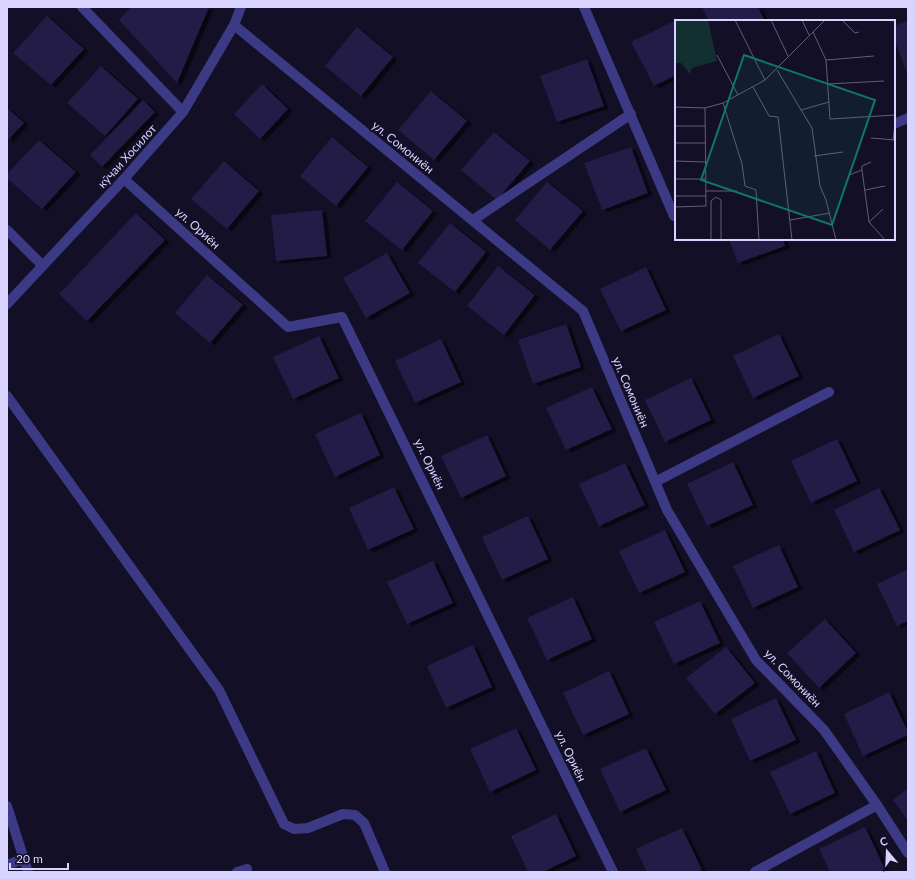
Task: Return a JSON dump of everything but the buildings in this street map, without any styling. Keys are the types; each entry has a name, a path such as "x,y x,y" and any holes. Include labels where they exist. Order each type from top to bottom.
{"street":[{"path":"82,7 183,112"},
{"name":"кӯчаи Хосилот","path":"7,304 124,179 183,112 234,25 241,7"},
{"path":"584,7 675,216"},
{"name":"ул. Сомониён","path":"234,25 583,311 667,510 756,660 824,730 877,805 908,853"},
{"path":"473,220 631,114"},
{"path":"895,124 908,118"},
{"name":"ул. Ориён","path":"124,179 288,327 342,317 613,872"},
{"path":"7,230 43,266"},
{"path":"655,482 829,392"},
{"path":"7,396 219,690 284,824 294,829 308,828 343,814 355,815 364,823 385,872"},
{"path":"755,872 877,805"},
{"path":"7,806 28,872"},
{"path":"7,865 23,859"},
{"path":"237,872 247,869"}]}
